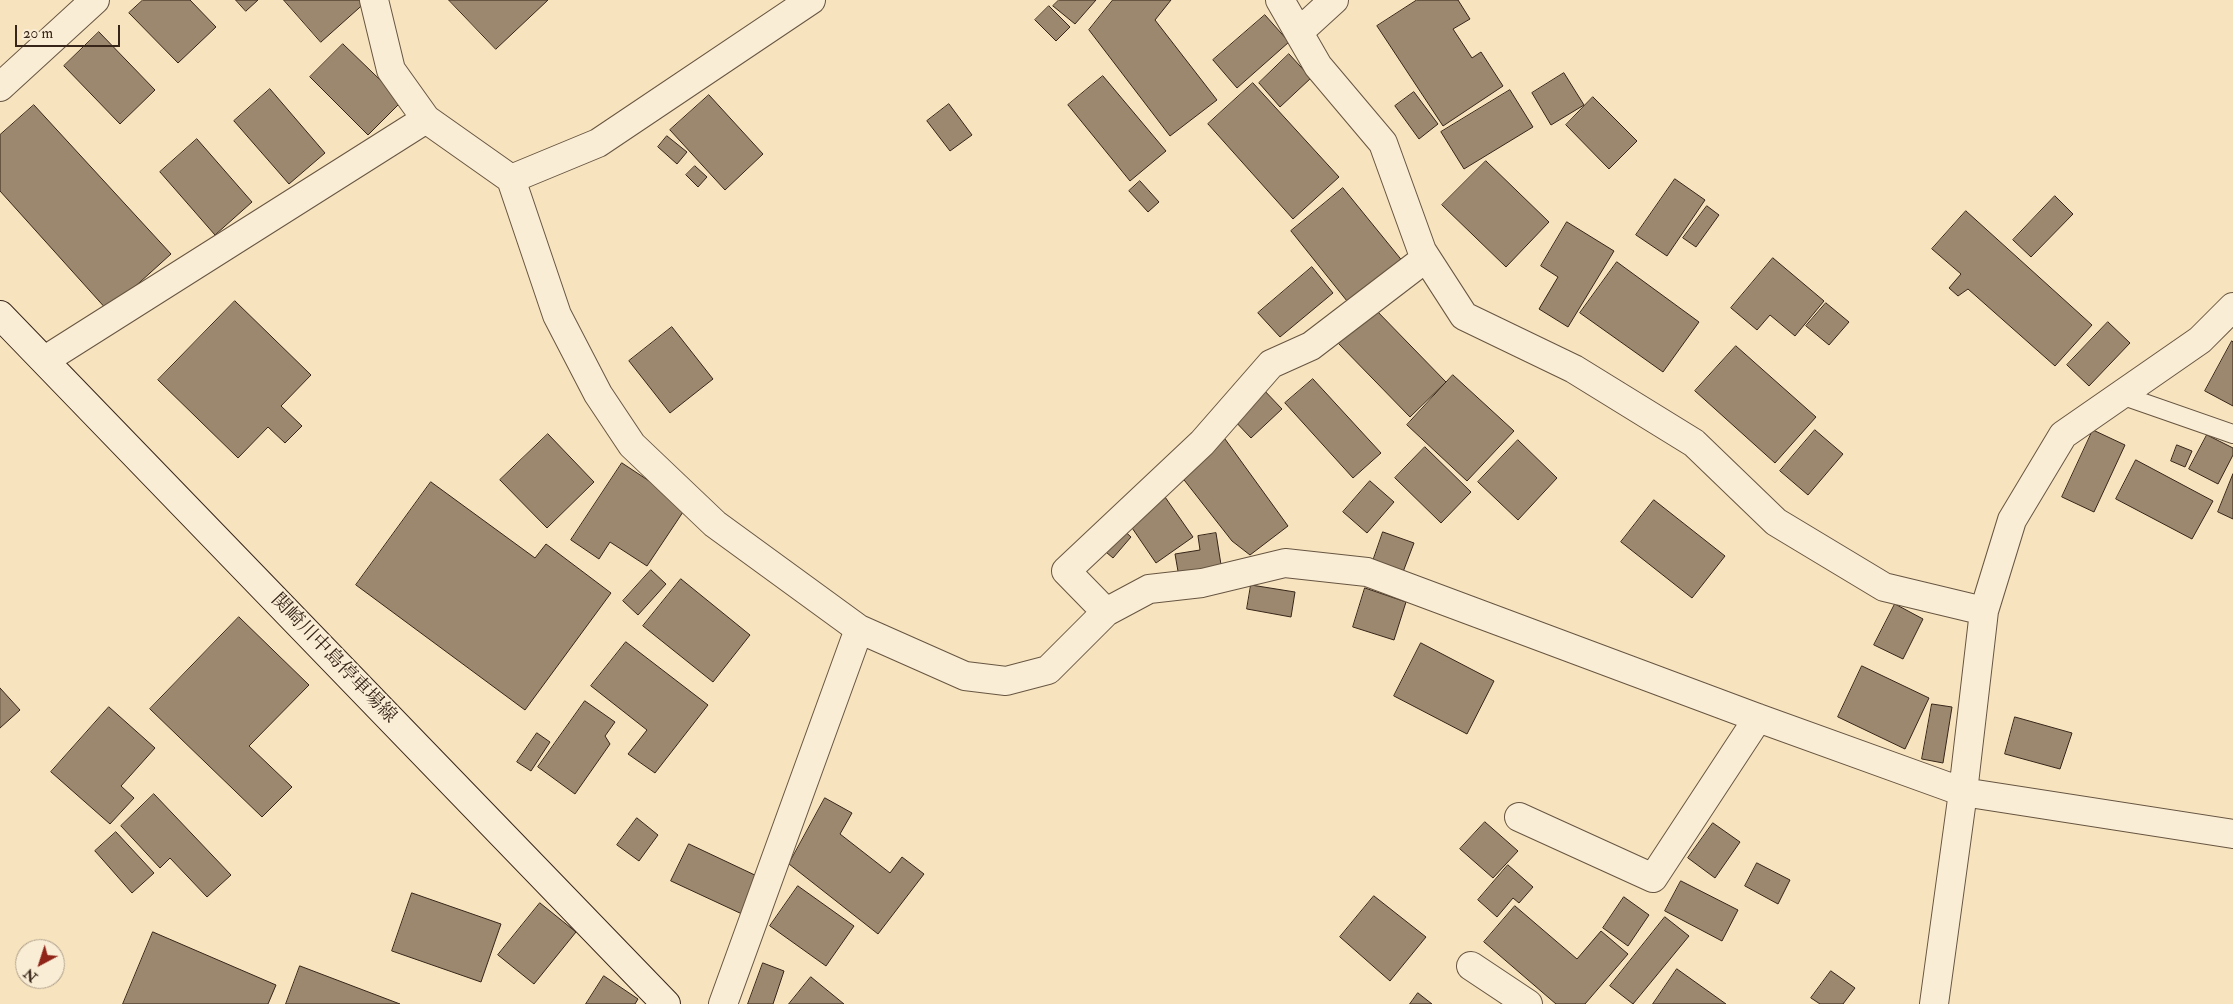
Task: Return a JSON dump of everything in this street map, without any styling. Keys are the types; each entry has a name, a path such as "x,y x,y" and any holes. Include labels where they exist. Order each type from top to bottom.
{"street":[{"path":"0,87 96,0"},
{"path":"374,0 391,70 426,119 511,179 557,315 598,394 632,445 715,524 859,629 965,676 1006,681 1048,670 1106,612 1149,589 1202,583 1285,563 1367,572 1758,718 1963,792 2233,834"},
{"path":"511,179 598,143 811,0"},
{"path":"1280,0 1318,66 1383,143 1422,251 1464,316 1574,369 1694,443 1776,522 1884,587 1984,611"},
{"path":"1298,32 1334,0"},
{"path":"45,360 426,119"},
{"path":"1106,612 1066,571 1202,443 1270,364 1311,346 1426,258"},
{"path":"1934,1004 1963,792 1984,611 2012,520 2063,435 2200,340 2233,307"},
{"name":"関崎川中島停車場線","path":"0,314 666,1004"},
{"path":"723,1004 859,629"},
{"path":"1518,817 1653,878 1758,718"},
{"path":"1471,966 1528,1004"}],"lane":[{"path":"2121,395 2233,434"}],"building":[{"path":"143,0 190,0 216,27 178,63 129,13"},
{"path":"236,0 258,0 246,11"},
{"path":"284,0 368,0 321,42"},
{"path":"449,0 548,0 496,49"},
{"path":"1059,0 1096,0 1075,24 1053,6"},
{"path":"1113,0 1171,0 1155,20 1217,100 1170,136 1089,30"},
{"path":"1417,0 1458,0 1470,19 1453,29 1472,58 1481,52 1503,86 1443,126 1377,26"},
{"path":"1049,6 1070,27 1056,41 1035,20"},
{"path":"1265,15 1289,42 1237,88 1213,60"},
{"path":"99,32 155,90 120,124 64,66"},
{"path":"343,44 402,101 368,135 310,77"},
{"path":"1289,54 1311,78 1280,107 1259,83"},
{"path":"1564,73 1584,105 1551,125 1532,93"},
{"path":"1103,76 1166,151 1130,181 1068,105"},
{"path":"1253,83 1339,177 1293,219 1208,124"},
{"path":"270,89 325,153 289,184 234,121"},
{"path":"1510,90 1533,127 1464,169 1441,132"},
{"path":"1414,92 1438,124 1419,139 1395,106"},
{"path":"709,95 763,154 725,190 670,130"},
{"path":"1593,97 1637,141 1609,169 1566,125"},
{"path":"949,104 972,135 950,151 927,121"},
{"path":"34,105 171,254 108,311 0,191 0,135"},
{"path":"667,136 687,152 677,164 658,147"},
{"path":"197,139 252,202 215,235 160,172"},
{"path":"1486,161 1549,222 1506,267 1442,205"},
{"path":"695,166 707,177 698,187 686,175"},
{"path":"1675,179 1705,200 1667,256 1636,235"},
{"path":"1140,181 1159,202 1148,212 1129,191"},
{"path":"1343,188 1404,263 1351,306 1291,231"},
{"path":"2055,196 2073,214 2031,257 2013,240"},
{"path":"1707,206 1719,215 1696,247 1683,238"},
{"path":"1966,211 2092,325 2055,366 1968,289 1958,296 1949,288 1961,274 1932,249"},
{"path":"1567,222 1614,251 1568,327 1539,309 1558,277 1541,266"},
{"path":"1773,258 1824,301 1795,336 1770,315 1757,330 1731,308"},
{"path":"1617,262 1699,322 1663,372 1580,313"},
{"path":"1312,267 1333,293 1280,337 1258,313"},
{"path":"235,301 311,375 281,406 302,426 285,443 268,427 238,458 158,380"},
{"path":"1826,303 1849,322 1829,345 1806,326"},
{"path":"1374,308 1446,382 1410,417 1338,343"},
{"path":"2108,322 2130,343 2089,386 2067,365"},
{"path":"672,327 713,379 670,413 629,361"},
{"path":"2233,342 2233,406 2205,391"},
{"path":"1736,346 1816,417 1775,463 1695,391"},
{"path":"1453,375 1514,431 1467,481 1407,425"},
{"path":"1313,379 1381,453 1353,478 1285,403"},
{"path":"1261,387 1282,409 1251,438 1230,416"},
{"path":"1815,430 1843,454 1808,495 1780,471"},
{"path":"2093,430 2125,445 2094,512 2062,497"},
{"path":"548,434 594,482 547,528 500,480"},
{"path":"2207,435 2233,448 2233,455 2218,484 2189,469"},
{"path":"1225,439 1288,526 1250,555 1232,541 1181,476"},
{"path":"1518,440 1557,478 1518,520 1478,482"},
{"path":"2177,445 2192,451 2185,467 2171,461"},
{"path":"1425,447 1471,492 1441,523 1395,478"},
{"path":"2136,460 2213,501 2192,539 2116,499"},
{"path":"622,463 687,506 647,566 610,542 599,559 571,540"},
{"path":"2233,474 2233,519 2218,512"},
{"path":"1370,481 1394,502 1367,533 1343,512"},
{"path":"431,482 535,558 546,544 611,593 525,710 356,585"},
{"path":"1165,497 1193,537 1156,563 1128,522"},
{"path":"1654,500 1725,556 1692,598 1621,542"},
{"path":"1118,525 1131,537 1113,558 1100,547"},
{"path":"1383,532 1414,543 1403,572 1373,561"},
{"path":"1216,533 1222,571 1179,577 1175,554 1200,550 1198,536"},
{"path":"651,570 666,584 638,615 623,601"},
{"path":"681,579 750,635 713,682 643,626"},
{"path":"1251,585 1295,592 1291,617 1247,609"},
{"path":"1365,588 1406,602 1394,640 1353,627"},
{"path":"1895,604 1923,619 1903,659 1874,645"},
{"path":"239,617 309,685 249,746 292,787 262,817 150,709"},
{"path":"626,642 708,705 655,773 628,754 647,730 591,686"},
{"path":"1421,643 1494,681 1467,734 1394,696"},
{"path":"1862,666 1929,698 1905,749 1838,717"},
{"path":"0,688 20,710 0,728"},
{"path":"585,701 615,722 605,736 610,744 575,794 538,767"},
{"path":"1932,704 1952,707 1943,763 1922,759"},
{"path":"109,707 155,748 121,786 134,798 110,824 51,772"},
{"path":"2015,717 2072,733 2060,769 2005,754"},
{"path":"537,733 550,742 531,771 517,762"},
{"path":"154,794 231,875 207,897 170,858 160,868 121,826"},
{"path":"825,798 852,813 840,834 890,873 902,857 924,874 878,934 789,864"},
{"path":"637,818 658,835 639,861 617,845"},
{"path":"1485,822 1518,851 1493,878 1460,849"},
{"path":"1713,823 1740,842 1715,878 1688,858"},
{"path":"116,832 154,873 132,893 95,851"},
{"path":"689,844 759,877 742,914 671,881"},
{"path":"1757,863 1790,880 1778,904 1745,886"},
{"path":"1508,865 1533,887 1519,903 1513,898 1497,917 1478,900"},
{"path":"1681,881 1738,910 1722,941 1665,911"},
{"path":"798,886 854,926 826,966 770,926"},
{"path":"412,893 501,924 481,982 392,951"},
{"path":"1374,896 1426,937 1390,981 1340,937"},
{"path":"1624,897 1649,915 1628,946 1603,928"},
{"path":"540,903 576,932 534,984 498,955"},
{"path":"1515,906 1577,959 1601,931 1628,954 1585,1004 1556,1004 1484,942"},
{"path":"1665,917 1689,936 1633,1004 1610,986"},
{"path":"153,932 276,985 268,1004 123,1004"},
{"path":"763,963 784,971 773,1004 748,1004"},
{"path":"300,966 400,1004 286,1004"},
{"path":"1677,969 1726,1004 1653,1004"},
{"path":"1831,971 1855,988 1843,1004 1820,1004 1811,998"},
{"path":"604,976 638,999 635,1004 586,1004"},
{"path":"811,977 844,1004 789,1004"},
{"path":"1418,993 1432,1004 1410,1004"}]}
